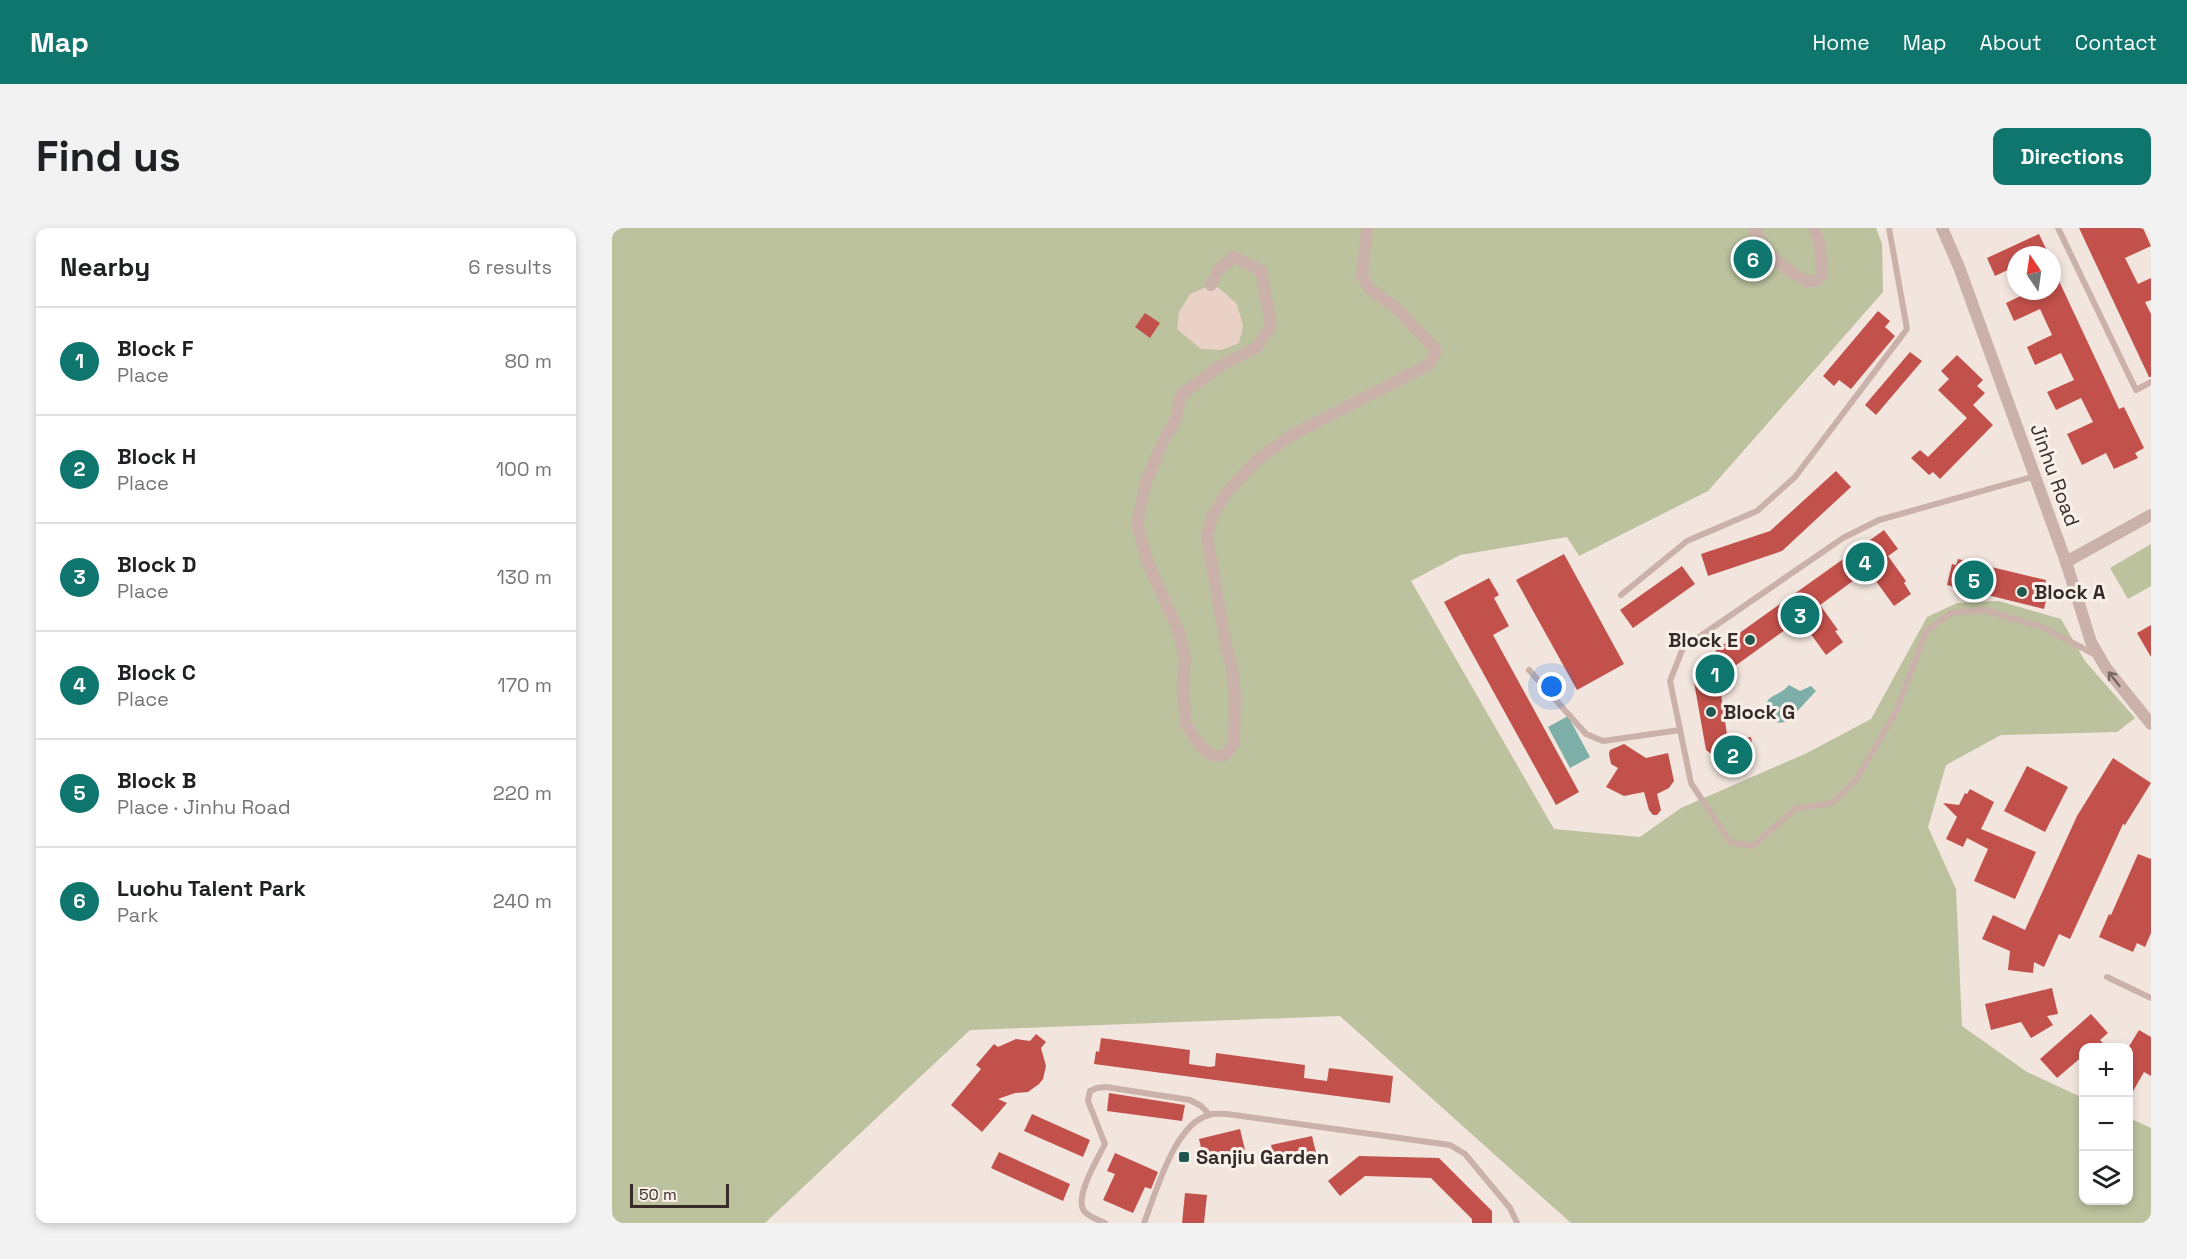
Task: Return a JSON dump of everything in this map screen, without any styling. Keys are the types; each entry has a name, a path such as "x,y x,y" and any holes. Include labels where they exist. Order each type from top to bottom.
{"street":[{"path":"1211,285 1218,270 1234,256 1260,270 1272,326 1257,347 1221,365 1181,395 1176,419 1163,442 1146,482 1137,524 1148,563 1179,632 1185,658 1183,690 1186,724 1200,746 1214,756 1226,755 1234,744 1235,696 1232,668 1207,537 1212,516 1228,491 1256,461 1292,435 1430,364 1436,350 1396,308 1370,289 1362,276 1367,228"},
{"path":"1754,228 1766,252 1806,281 1816,281 1822,276 1820,245 1814,228"},
{"name":"Jinhu Road","path":"1942,228 1959,267 2066,562 2086,628 2098,655 2115,681 2151,724"},
{"path":"2066,562 2151,514"}],"lane":[{"path":"1621,595 1688,541 1757,511 1795,477 1907,329 1889,228"},
{"path":"2058,228 2136,390 2151,382"},
{"path":"2035,476 1879,520 1843,538 1683,648 1670,681 1691,783 1730,842 1753,846 1795,809 1832,803 1855,781 1896,712 1926,632 1951,613 1984,610 2042,627 2098,655"},
{"path":"1529,670 1586,734 1603,741 1680,730"},
{"path":"2107,977 2151,998"},
{"path":"1105,1223 1087,1214 1083,1210 1081,1201 1083,1191 1105,1143 1088,1101 1090,1091 1106,1087 1190,1100 1209,1114"},
{"path":"1144,1223 1179,1141 1196,1121 1209,1114 1227,1114 1450,1145 1465,1154 1510,1208 1517,1223"}],"green space":[{"path":"612,228 1876,228 1882,244 1883,292 1708,491 1579,556 1567,537 1460,555 1411,581 1554,829 1640,837 1681,808 1807,753 1871,719 1927,617 1957,603 1999,601 2061,619 2085,661 2135,718 2117,732 2001,735 1946,765 1928,827 1956,889 1962,1026 2027,1072 2079,1096 2079,1205 2133,1205 2133,1120 2151,1128 2151,1223 1571,1223 1340,1016 970,1030 765,1223 612,1223"},
{"path":"2151,544 2151,586 2128,599 2110,568"}],"shaded area":[{"path":"1211,285 1219,288 1237,304 1243,326 1239,343 1221,350 1201,349 1177,329 1179,312 1190,294"}],"water":[{"path":"1789,685 1800,691 1811,686 1816,691 1789,720 1782,723 1775,722 1765,711 1767,701"},
{"path":"1568,716 1590,757 1570,768 1548,727"}],"building":[{"path":"2079,228 2143,228 2151,246 2125,258 2138,284 2151,278 2151,300 2145,302 2151,314 2151,377 2149,377"},
{"path":"2039,234 2045,246 2013,246"},
{"path":"2007,249 2007,270 1995,276 1987,258"},
{"path":"2061,285 2119,409 2124,407 2144,448 2135,453 2138,458 2114,469 2106,453 2082,465 2067,434 2093,422 2081,398 2056,410 2047,392 2074,380 2061,353 2035,365 2027,347 2052,335 2040,309 2014,321 2006,303 2012,300 2061,300"},
{"path":"1878,311 1890,321 1885,327 1895,336 1851,389 1839,380 1834,386 1823,376"},
{"path":"1145,313 1160,323 1150,338 1135,327"},
{"path":"1910,352 1922,361 1876,415 1865,405"},
{"path":"1957,355 1983,380 1977,386 1985,393 1973,405 1993,425 1940,479 1933,472 1929,475 1911,458 1920,450 1928,457 1967,418 1938,390 1949,379 1941,371"},
{"path":"1836,471 1851,487 1782,551 1708,576 1701,554 1770,531"},
{"path":"1884,530 1898,549 1888,556 1906,581 1904,583 1911,594 1894,606 1868,570 1820,605 1838,630 1835,631 1843,642 1826,655 1800,619 1735,666 1720,688 1728,741 1751,737 1755,760 1726,765 1706,750 1694,682 1717,649"},
{"path":"1564,554 1624,664 1577,690 1516,580"},
{"path":"1958,559 2046,580 2045,586 2049,587 2044,609 1947,585 1952,564 1956,565"},
{"path":"1682,566 1695,584 1633,628 1620,610"},
{"path":"1489,578 1499,595 1494,598 1509,626 1493,635 1579,792 1556,805 1444,602"},
{"path":"2151,625 2151,657 2137,633"},
{"path":"1624,744 1646,758 1668,753 1674,781 1669,788 1657,794 1661,810 1657,815 1653,815 1649,810 1644,792 1624,796 1606,787 1618,768 1611,764 1610,750"},
{"path":"2113,758 2151,783 2125,825 2123,824 2070,939 2059,934 2044,967 2034,962 2033,973 2008,970 2010,951 1982,939 1993,915 2025,930 2077,816"},
{"path":"2027,766 2068,787 2045,832 2004,811"},
{"path":"1970,789 1994,802 1981,829 2036,852 2015,899 1974,881 1988,849 1967,838 1963,847 1946,839 1957,817 1943,803 1959,805 1965,793 1967,794"},
{"path":"2138,854 2151,859 2151,933 2145,947 2137,943 2133,952 2099,937"},
{"path":"2052,988 2058,1014 2047,1016 2053,1025 2031,1038 2021,1022 1991,1030 1985,1004"},
{"path":"2091,1014 2108,1033 2100,1040 2103,1043 2079,1043 2079,1059 2057,1078 2040,1059"},
{"path":"2139,1030 2151,1037 2151,1076 2144,1072 2133,1091 2133,1043 2131,1043"},
{"path":"1036,1034 1046,1042 1041,1048 1046,1066 1043,1079 1028,1092 1015,1093 998,1099 1007,1103 982,1132 951,1105 981,1069 976,1065 994,1044 998,1047 1016,1039 1030,1041"},
{"path":"1101,1038 1190,1050 1189,1064 1210,1067 1215,1066 1216,1053 1305,1065 1304,1078 1327,1081 1329,1068 1393,1076 1390,1103 1094,1064"},
{"path":"1109,1093 1185,1105 1182,1121 1107,1111"},
{"path":"1032,1114 1090,1140 1083,1157 1024,1131"},
{"path":"1240,1129 1245,1150 1204,1160 1199,1139"},
{"path":"1312,1136 1317,1157 1276,1166 1271,1145"},
{"path":"999,1152 1070,1184 1063,1201 991,1168"},
{"path":"1115,1153 1158,1172 1151,1189 1145,1187 1133,1213 1103,1200 1115,1174 1107,1171"},
{"path":"1359,1156 1439,1158 1492,1211 1492,1223 1472,1223 1472,1219 1431,1178 1365,1176 1340,1196 1328,1181"},
{"path":"1185,1193 1207,1195 1204,1223 1182,1223"}],"place":[{"name":"Luohu Talent Park","path":"1753,259"},
{"name":"Block C","path":"1865,562"},
{"name":"Block B","path":"1974,580"},
{"name":"Block A","path":"2022,592"},
{"name":"Block D","path":"1800,615"},
{"name":"Block E","path":"1750,640"},
{"name":"Block F","path":"1715,674"},
{"name":"Block G","path":"1711,712"},
{"name":"Block H","path":"1733,755"},
{"name":"Sanjiu Garden","path":"1184,1157"}]}
